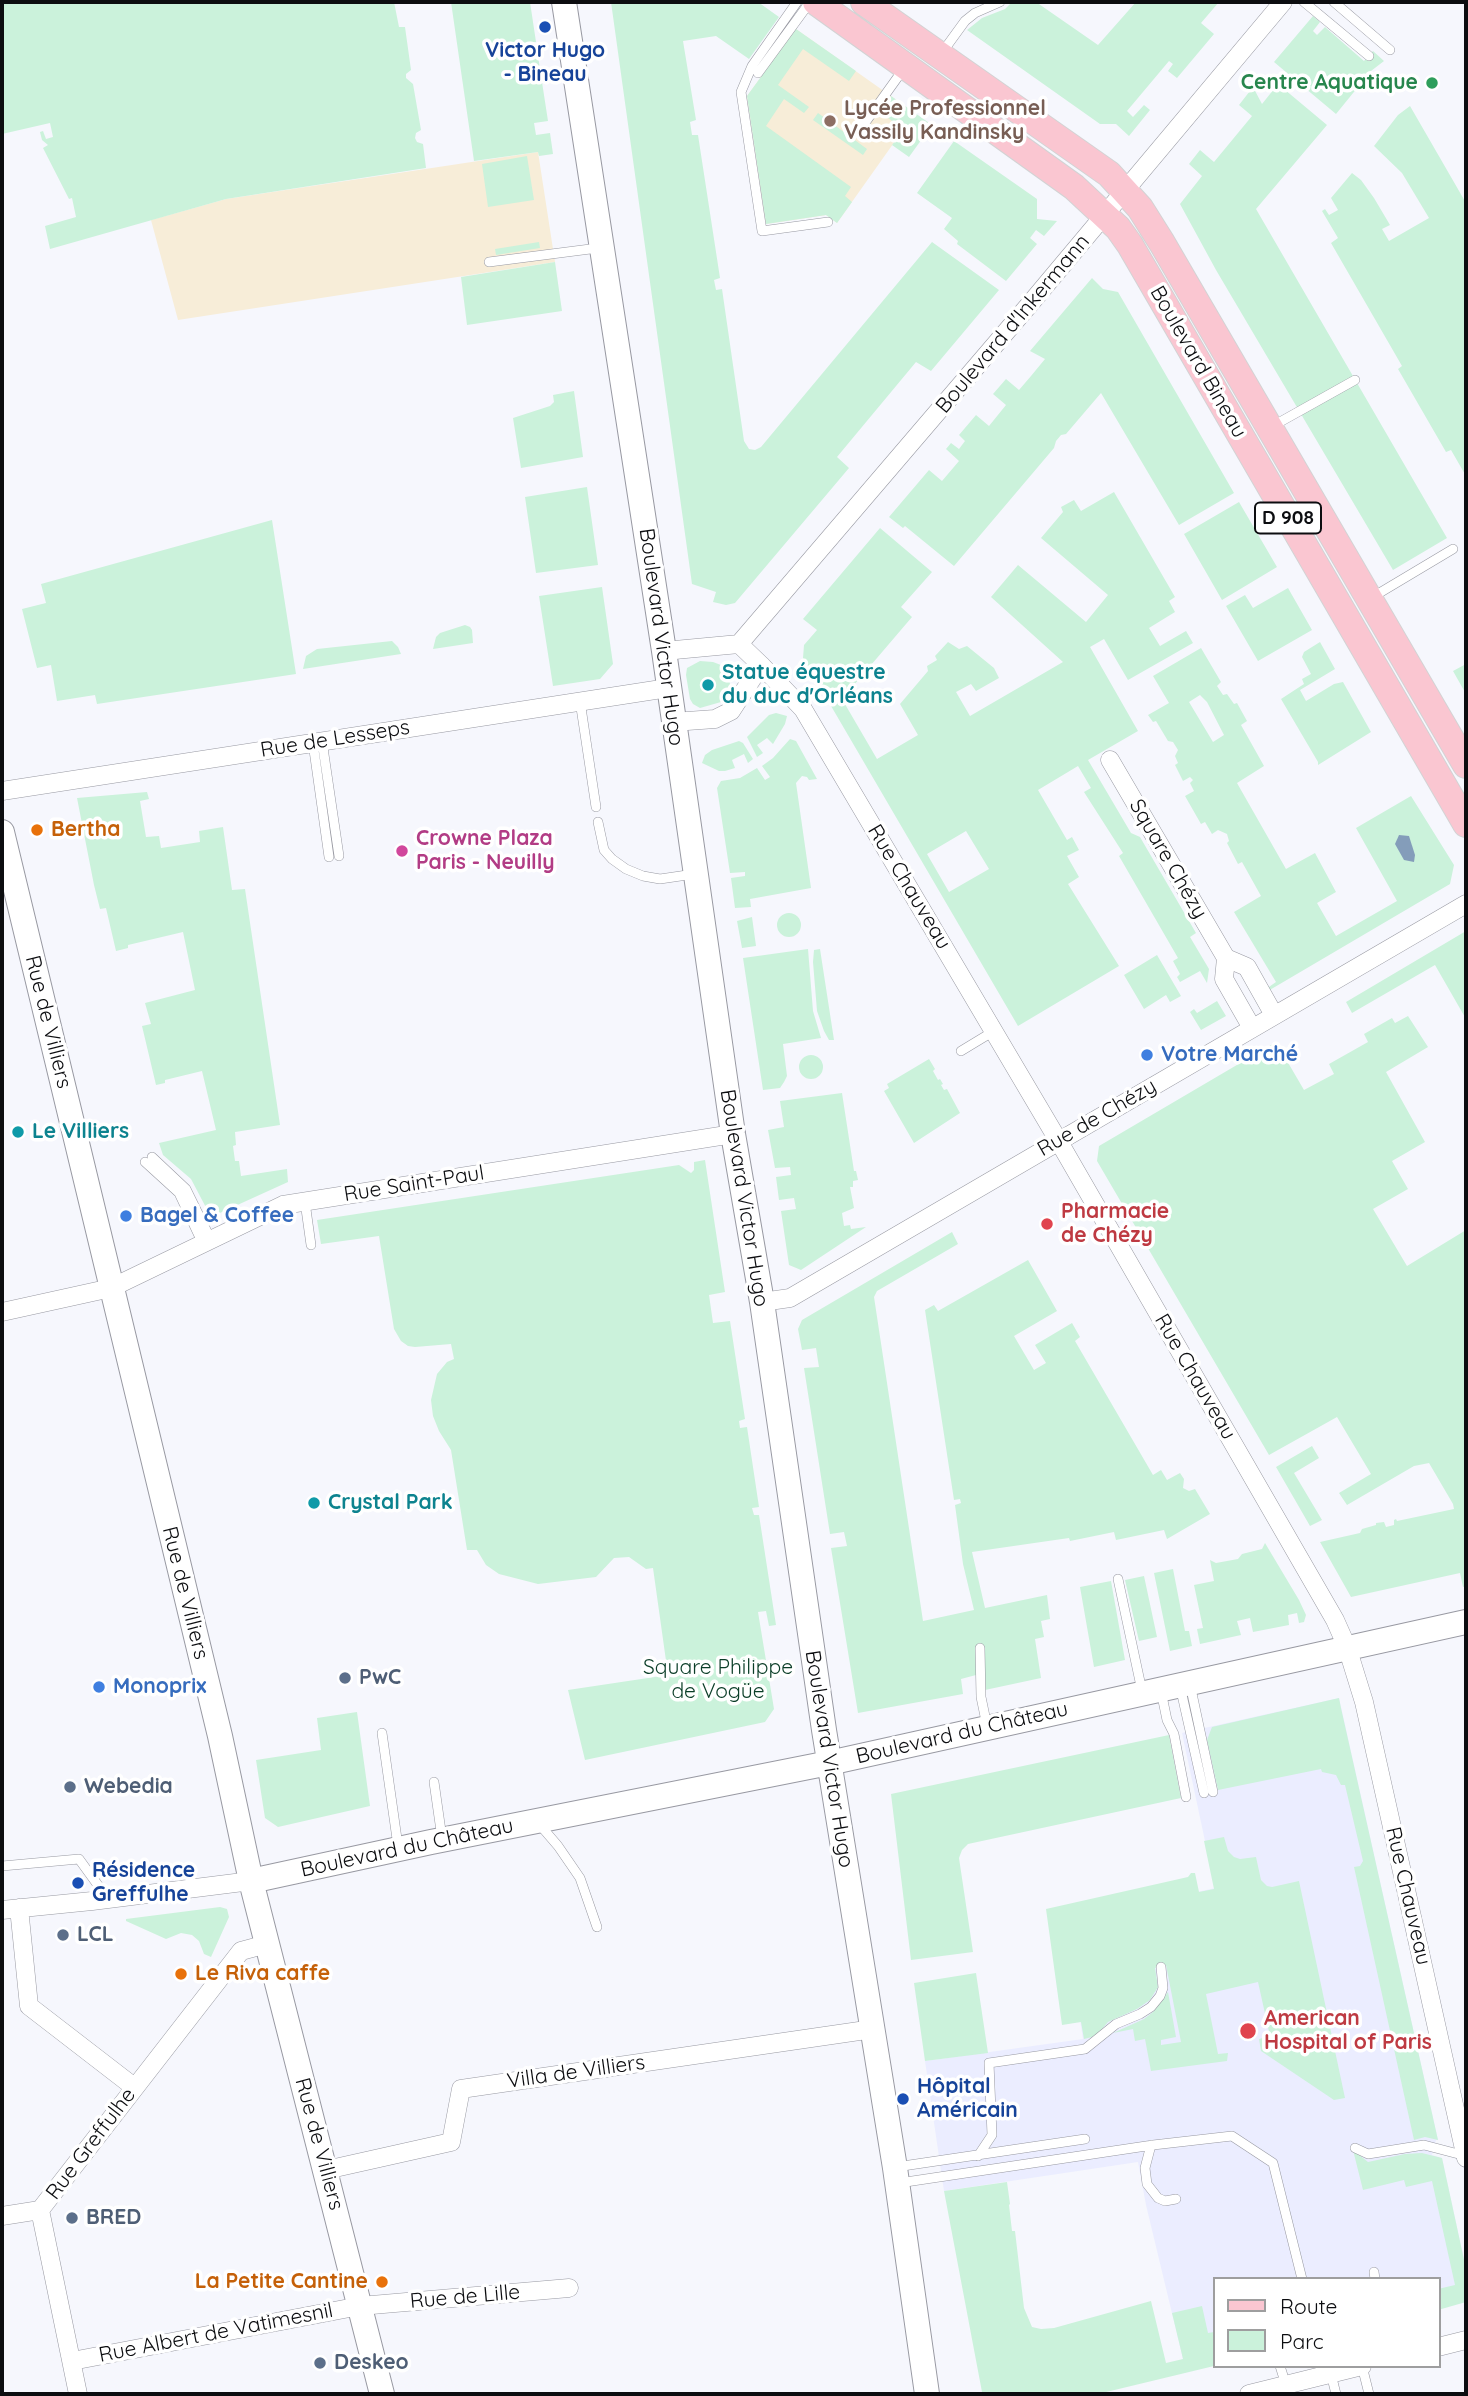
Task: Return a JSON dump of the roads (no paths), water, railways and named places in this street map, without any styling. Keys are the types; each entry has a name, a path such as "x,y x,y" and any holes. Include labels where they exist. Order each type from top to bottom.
{"main road":[{"name":"Boulevard Bineau","path":"816,2 1074,187 1105,215 1130,245 1466,824"},
{"name":"Boulevard Bineau","path":"874,4 940,55 1109,174 1140,208 1466,765"}],"street":[{"name":"Boulevard Victor Hugo","path":"564,2 664,651 733,1134 762,1302 829,1763 896,2175 927,2394"},
{"name":"Boulevard d'Inkermann","path":"739,644 1283,2"},
{"path":"664,651 739,644"},
{"name":"Rue Chauveau","path":"739,644 803,709 1058,1140 1335,1620 1347,1647 1364,1702 1466,2157"},
{"path":"673,722 715,719 731,711 761,665"},
{"name":"Rue de Lesseps","path":"2,791 668,688"},
{"name":"Square Chézy","path":"1110,760 1226,958"},
{"name":"Rue de Villiers","path":"2,832 220,1736 251,1881 382,2394"},
{"name":"Rue de Chézy","path":"762,1302 790,1298 1466,904"},
{"path":"1252,1028 1224,979 1226,958 1247,967 1274,1016"},
{"name":"Rue Saint-Paul","path":"2,1312 111,1288 283,1205 733,1134"},
{"name":"Boulevard du Château","path":"251,1881 442,1839 829,1763 1466,1622"},
{"path":"134,2087 29,2006 11,1909 251,1881"},
{"name":"Rue Greffulhe","path":"78,2394 40,2210 241,1951 267,1944"},
{"name":"Villa de Villiers","path":"326,2170 451,2142 461,2089 873,2029"},
{"path":"2,2216 40,2210"},
{"name":"Rue de Lille","path":"360,2306 569,2288"},
{"name":"Rue Albert de Vatimesnil","path":"72,2361 360,2306"},
{"path":"1440,2346 1466,2340"},
{"path":"1257,2393 1286,2385 1310,2372 1331,2374 1354,2368"}],"lane":[{"path":"797,2 752,65 741,92 762,231 828,222"},
{"path":"758,72 810,2"},
{"path":"940,55 965,21 975,13 1000,2"},
{"path":"1304,2 1369,56"},
{"path":"1334,2 1390,50"},
{"path":"862,127 906,66"},
{"path":"489,262 603,247"},
{"path":"1270,428 1355,380"},
{"path":"1369,598 1453,548"},
{"path":"580,701 596,807"},
{"path":"317,742 334,857"},
{"path":"598,822 604,850 626,869 660,879 695,874"},
{"path":"961,1051 994,1031"},
{"path":"149,1159 179,1193 207,1242"},
{"path":"305,1202 311,1245"},
{"path":"1118,1579 1168,1687 1208,1793"},
{"path":"980,1648 981,1696 987,1728"},
{"path":"1168,1687 1167,1720 1174,1734 1186,1797"},
{"path":"382,1733 399,1849"},
{"path":"434,1782 442,1839"},
{"path":"537,1821 580,1878 597,1927"},
{"path":"2,1866 79,1859 108,1899"},
{"path":"978,2156 992,2135 989,2063 1085,2049 1116,2024 1151,2007 1163,1988 1161,1967"},
{"path":"896,2175 1231,2136 1273,2163 1302,2277"},
{"path":"896,2175 978,2156 1085,2139"},
{"path":"1355,2148 1368,2154 1424,2144 1466,2157"},
{"path":"1151,2145 1145,2168 1147,2184 1158,2198 1165,2201 1176,2199"},
{"path":"1281,2368 1286,2385"},
{"path":"1362,2368 1369,2394"},
{"path":"1331,2374 1336,2394"}],"water":[{"path":"1399,835 1409,836 1415,855 1414,862 1404,860 1395,844"}],"place":[{"name":"Victor Hugo - Bineau","path":"545,27"},
{"name":"Centre Aquatique","path":"1432,83"},
{"name":"Lycée Professionnel Vassily Kandinsky","path":"830,121"},
{"name":"Statue équestre du duc d'Orléans","path":"708,685"},
{"name":"Bertha","path":"37,830"},
{"name":"Crowne Plaza Paris - Neuilly","path":"402,851"},
{"name":"Votre Marché","path":"1147,1055"},
{"name":"Le Villiers","path":"18,1132"},
{"name":"Bagel & Coffee","path":"126,1216"},
{"name":"Pharmacie de Chézy","path":"1047,1224"},
{"name":"Crystal Park","path":"314,1503"},
{"name":"PwC","path":"345,1678"},
{"name":"Monoprix","path":"99,1687"},
{"name":"Webedia","path":"70,1787"},
{"name":"Résidence Greffulhe","path":"78,1883"},
{"name":"LCL","path":"63,1935"},
{"name":"Le Riva caffe","path":"181,1974"},
{"name":"American Hospital of Paris","path":"1248,2031"},
{"name":"Hôpital Américain","path":"903,2099"},
{"name":"BRED","path":"72,2218"},
{"name":"La Petite Cantine","path":"382,2282"},
{"name":"Deskeo","path":"320,2363"}],"park label":[{"name":"Square Philippe de Vogüe","path":"718,1680"}]}
